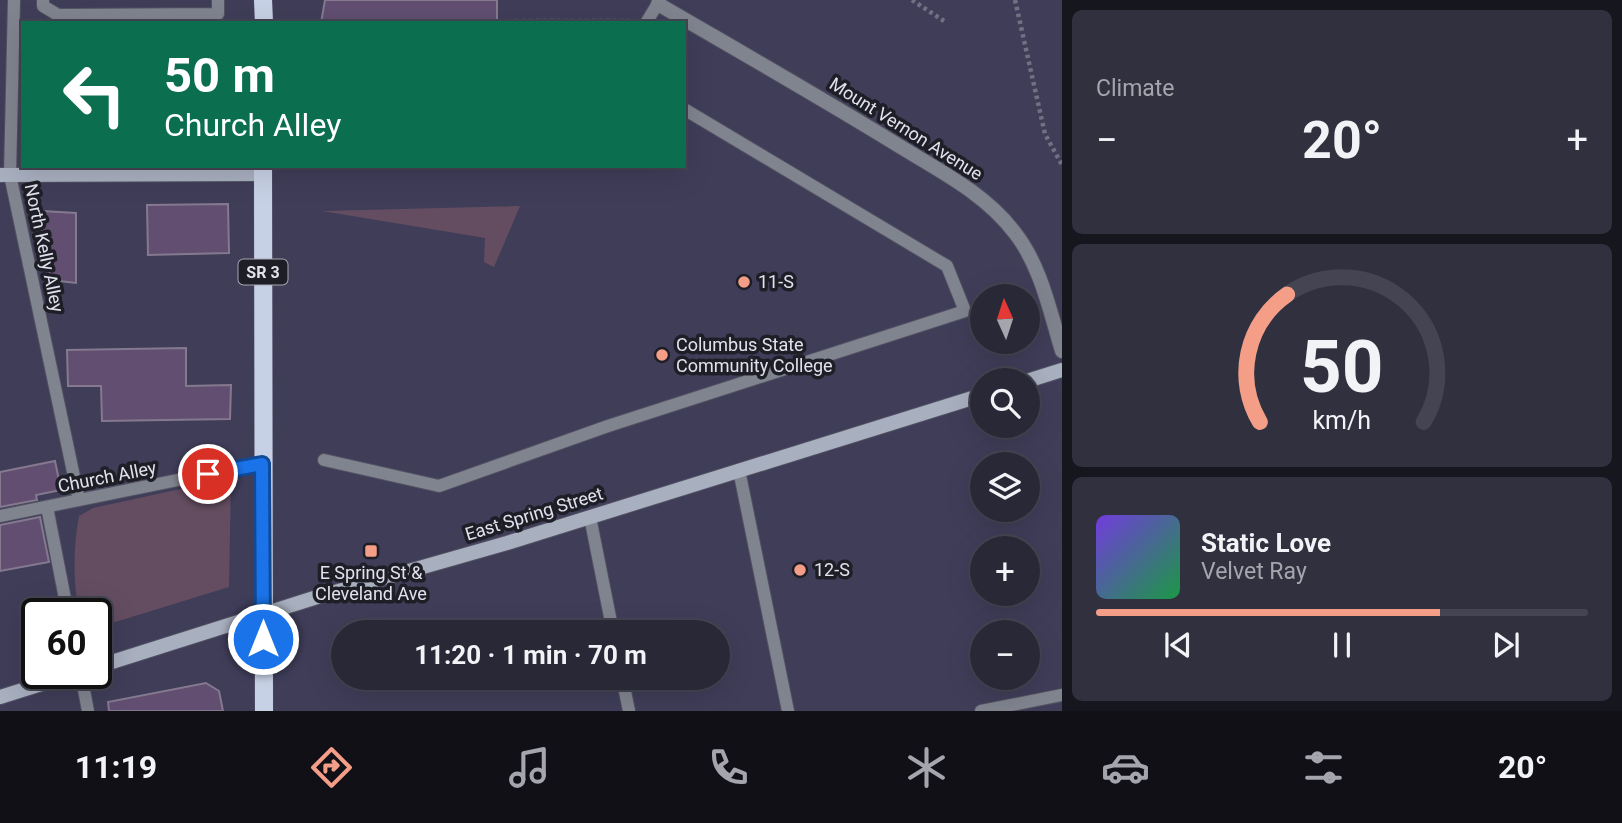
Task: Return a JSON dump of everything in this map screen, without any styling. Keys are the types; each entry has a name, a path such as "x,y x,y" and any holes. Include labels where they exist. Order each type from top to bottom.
{"main road":[{"path":"264,0 264,21"},
{"path":"5,175 263,170"},
{"name":"SR 3","path":"263,170 264,711"},
{"path":"1040,376 1062,370"},
{"name":"East Spring Street","path":"112,662 970,399"},
{"path":"0,696 23,689"}],"street":[{"name":"Mount Vernon Avenue","path":"659,2 962,185 997,210 1017,235 1032,261 1062,351"}],"lane":[{"name":"North Kelly Alley","path":"14,0 5,175 79,500"},
{"path":"43,0 43,6 58,15 218,14 218,0"},
{"path":"647,21 659,2"},
{"path":"324,460 439,486 608,426 965,311 947,266 686,110"},
{"name":"Church Alley","path":"0,516 262,464"},
{"path":"740,470 788,711"},
{"path":"47,507 65,598"},
{"path":"590,517 611,620"},
{"path":"84,689 88,711"},
{"path":"625,690 629,711"},
{"path":"982,711 1062,695"}],"path":[{"path":"912,0 944,21"},
{"path":"1015,0 1045,134 1062,165"},
{"path":"514,21 632,21"}],"shaded area":[{"name":"Columbus State Community College","path":"0,0 1062,0 1062,711 0,711"},
{"path":"520,206 494,267 484,262 485,238 322,211"},
{"path":"231,478 229,587 112,623 112,598 77,598 75,565 79,516 93,508"}],"building":[{"path":"325,0 497,0 497,21 321,21"},
{"path":"228,204 229,253 148,255 147,205"},
{"path":"42,211 76,213 76,283 50,280 48,246 41,245"},
{"path":"186,348 186,386 231,385 230,419 102,421 101,386 68,386 67,350"},
{"path":"55,461 61,490 36,495 37,500 0,507 0,472"},
{"path":"40,517 49,562 0,571 0,525"},
{"path":"206,683 219,691 223,711 109,711 108,702"}],"place":[{"name":"11-S","path":"744,282"},
{"name":"Columbus State Community College","path":"662,355"},
{"name":"E Spring St & Cleveland Ave","path":"371,551"},
{"name":"12-S","path":"800,570"}],"route":[{"path":"208,474 262,464 263,639"}]}
